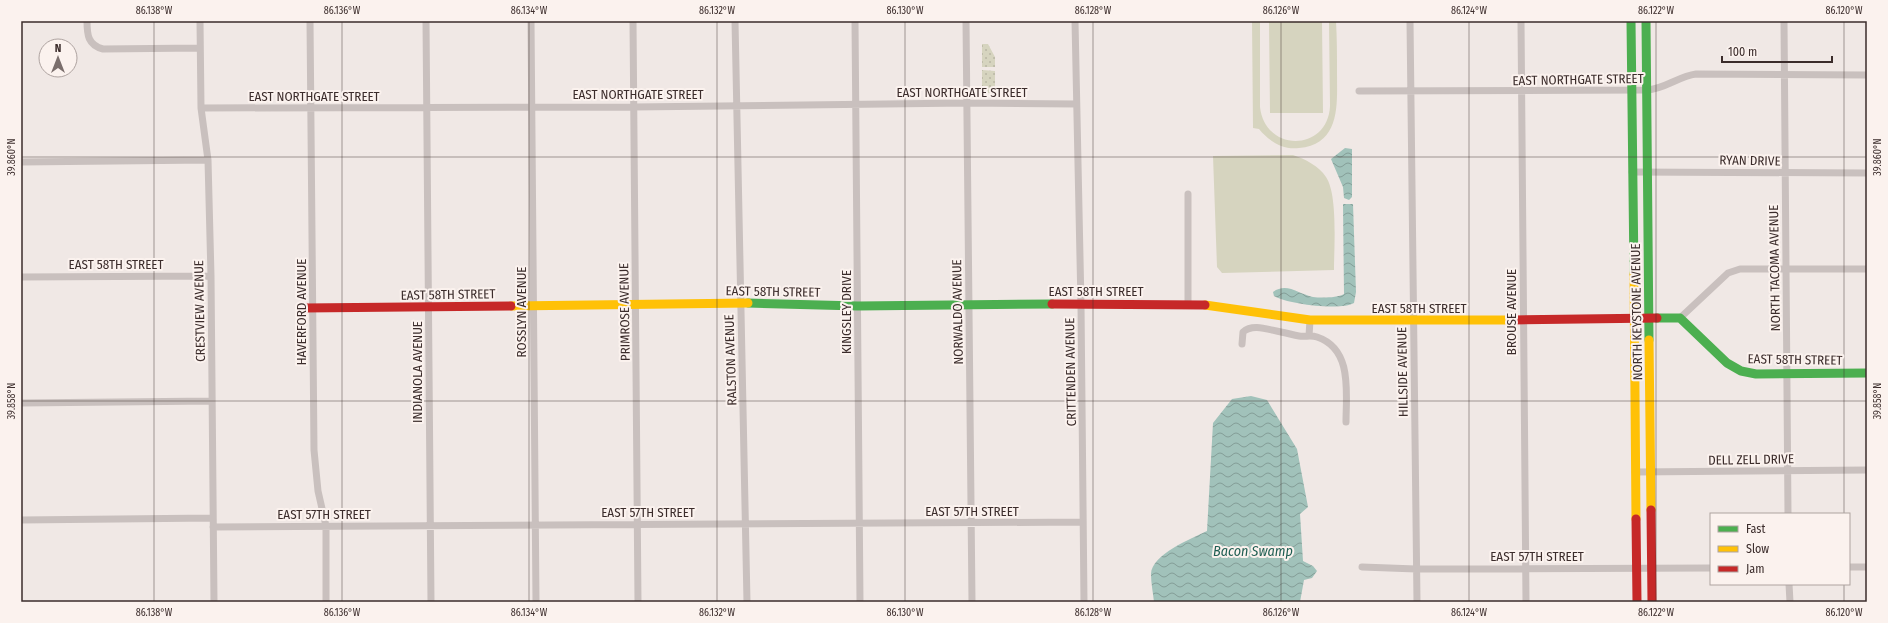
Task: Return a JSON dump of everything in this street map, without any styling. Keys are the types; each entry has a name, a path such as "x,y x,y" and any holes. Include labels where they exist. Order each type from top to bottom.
{"street":[{"path":"87,21 87,36 92,44 103,49 200,48"},
{"name":"CRESTVIEW AVENUE","path":"200,21 201,108 208,160 211,276 214,602"},
{"name":"HAVERFORD AVENUE","path":"310,21 311,108 309,308 314,450 318,491 326,526 326,602"},
{"name":"INDIANOLA AVENUE","path":"426,21 431,602"},
{"name":"ROSSLYN AVENUE","path":"531,21 536,602"},
{"name":"PRIMROSE AVENUE","path":"633,21 638,602"},
{"name":"RALSTON AVENUE","path":"735,21 747,602"},
{"name":"KINGSLEY DRIVE","path":"855,21 860,602"},
{"name":"NORWALDO AVENUE","path":"966,21 972,602"},
{"name":"CRITTENDEN AVENUE","path":"1075,21 1081,305 1084,602"},
{"name":"HILLSIDE AVENUE","path":"1410,21 1416,602"},
{"name":"BROUSE AVENUE","path":"1521,21 1526,602"},
{"name":"NORTH KEYSTONE AVENUE","path":"1631,21 1637,602"},
{"name":"NORTH KEYSTONE AVENUE","path":"1646,21 1652,602"},
{"name":"NORTH TACOMA AVENUE","path":"1784,21 1788,513"},
{"name":"EAST NORTHGATE STREET","path":"1359,91 1631,91 1657,89 1693,75 1867,75"},
{"name":"EAST NORTHGATE STREET","path":"201,108 532,106 634,107 967,103 1076,104"},
{"path":"21,162 208,160"},
{"name":"RYAN DRIVE","path":"1632,172 1867,173"},
{"path":"1188,194 1188,304"},
{"path":"1680,318 1725,276 1733,270 1740,268 1867,269"},
{"name":"EAST 58TH STREET","path":"21,277 211,276"},
{"name":"EAST 58TH STREET","path":"309,308 740,303 858,306 969,304 1188,304 1310,320 1413,321 1680,318 1720,358 1740,371 1756,374 1867,373"},
{"path":"1309,336 1310,320"},
{"path":"1242,344 1243,332 1250,328 1258,328 1299,336 1316,336 1326,341 1337,351 1342,360 1346,376 1346,422"},
{"path":"21,403 212,401"},
{"name":"DELL ZELL DRIVE","path":"1635,472 1867,470"},
{"path":"21,520 213,518"},
{"name":"EAST 57TH STREET","path":"214,527 1083,522"},
{"name":"EAST 57TH STREET","path":"1362,567 1416,569 1710,568"},
{"path":"1850,567 1867,567"},
{"path":"1789,585 1790,602"}],"shaded area":[{"path":"1252,21 1260,21 1260,107 1264,122 1273,133 1284,139 1296,141 1308,139 1319,132 1327,121 1330,106 1329,21 1336,21 1337,97 1334,121 1323,139 1313,145 1299,148 1287,148 1276,144 1259,129 1253,128"},
{"path":"1269,21 1322,21 1323,113 1270,113"},
{"path":"982,44 988,44 995,57 995,67 982,67"},
{"path":"982,70 995,71 995,93 982,93"},
{"path":"1293,155 1320,169 1330,185 1334,208 1334,270 1222,273 1217,267 1213,156"}],"water":[{"path":"1345,148 1352,149 1352,197 1349,200 1344,198 1343,187 1331,159"},
{"path":"1343,204 1353,204 1356,292 1354,303 1338,306 1314,306 1290,302 1274,296 1273,292 1283,288 1288,288 1313,297 1324,298 1344,294"},
{"name":"Bacon Swamp","path":"1251,396 1267,400 1297,449 1308,507 1300,514 1303,561 1313,566 1317,571 1312,578 1304,580 1300,602 1154,602 1151,574 1153,567 1158,560 1173,548 1207,531 1213,423 1232,399"}],"traffic: fast":[{"path":"1631,21 1634,273"},
{"path":"1646,21 1649,340"},
{"path":"748,303 858,306 1052,304"},
{"path":"1657,318 1680,318 1727,363 1741,371 1756,374 1867,373"}],"traffic: slow":[{"path":"1634,273 1636,519"},
{"path":"511,306 748,303"},
{"path":"1205,305 1310,320 1513,320"},
{"path":"1649,340 1651,510"}],"traffic: jam":[{"path":"1052,304 1205,305"},
{"path":"304,308 511,306"},
{"path":"1513,320 1657,318"},
{"path":"1651,510 1652,602"},
{"path":"1636,519 1637,602"}]}
